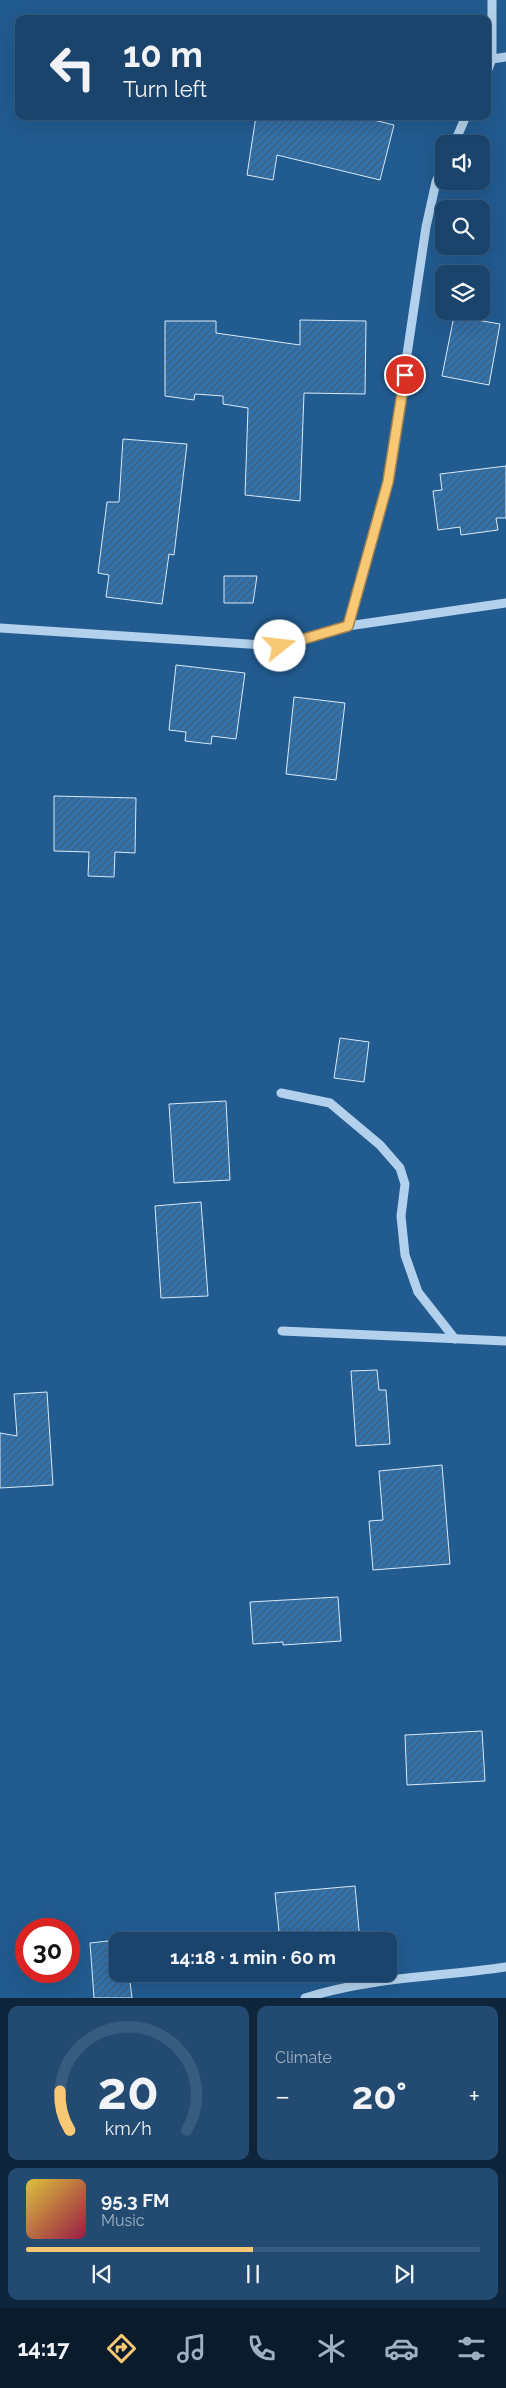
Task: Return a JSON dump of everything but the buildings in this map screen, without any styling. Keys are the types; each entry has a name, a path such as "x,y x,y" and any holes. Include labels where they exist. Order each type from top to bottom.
{"street":[{"path":"492,0 492,59 506,57"},
{"path":"458,135 464,120"},
{"path":"348,626 388,482 426,226 435,186"},
{"path":"0,628 280,646 348,626 506,603"},
{"path":"282,1093 330,1103 380,1144 400,1168 405,1184 401,1216 405,1255 418,1292 455,1338"},
{"path":"282,1332 506,1341"},
{"path":"305,1998 333,1989 388,1979 452,1975 506,1967"}],"route":[{"path":"280,646 348,626 388,482 405,375"}]}
